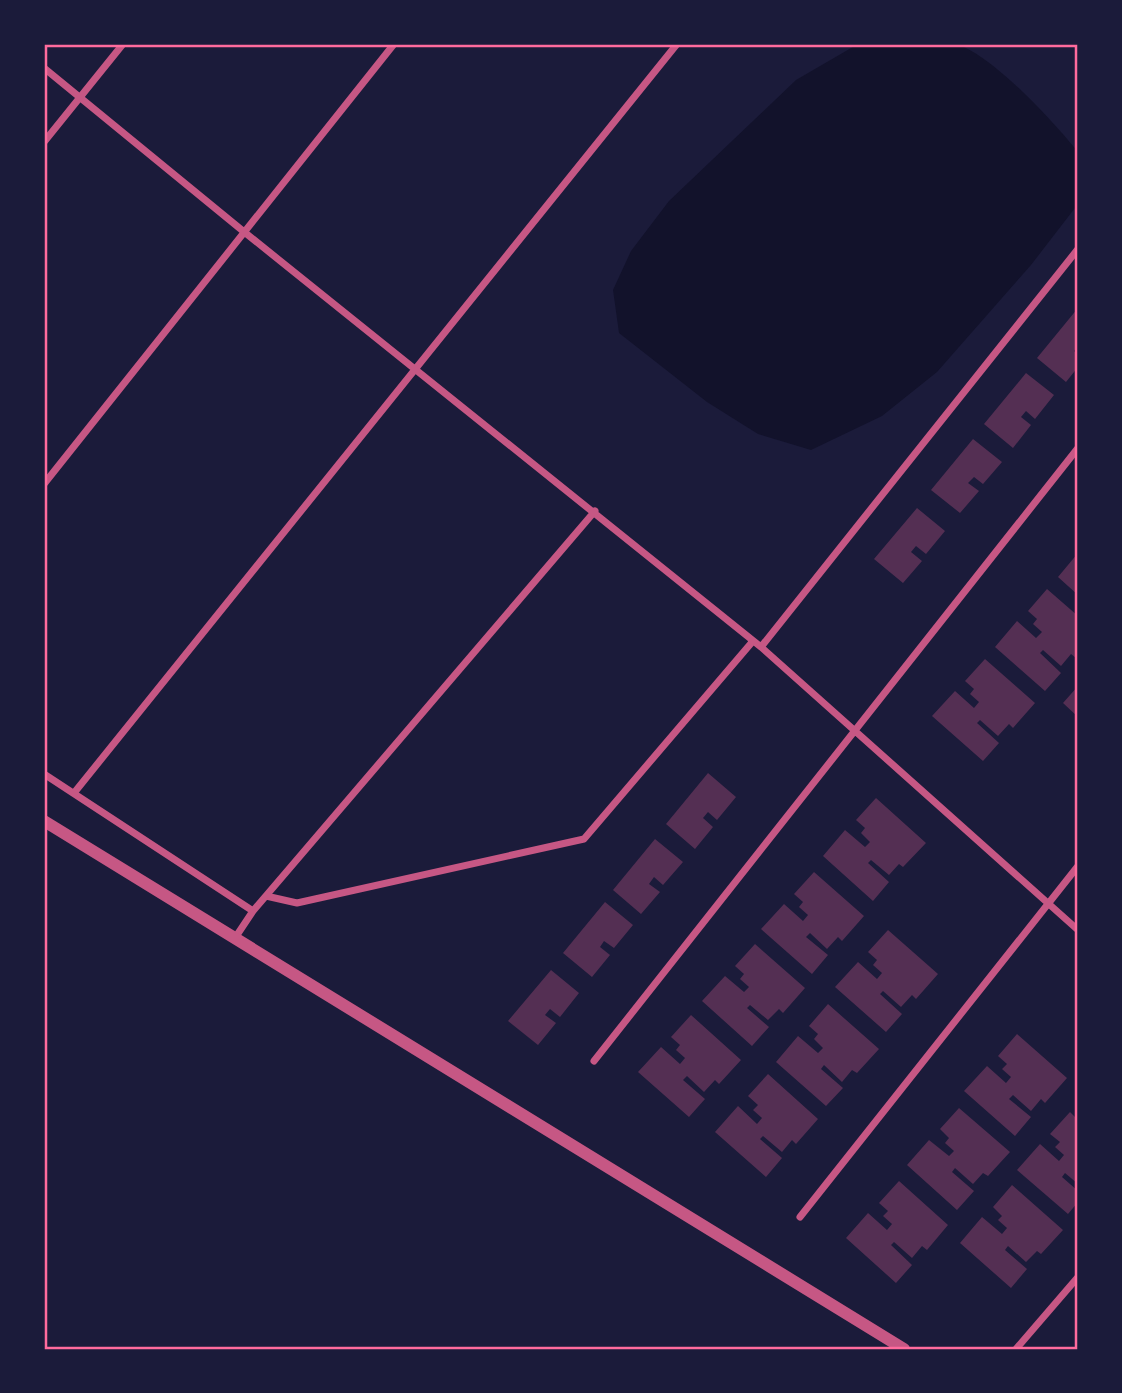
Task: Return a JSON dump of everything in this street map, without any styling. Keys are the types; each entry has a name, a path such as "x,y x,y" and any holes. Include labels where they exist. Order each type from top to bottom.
{"street":[{"path":"44,142 123,44"},
{"path":"44,484 394,44"},
{"path":"74,793 413,368 677,44"},
{"path":"44,68 79,99 761,647 1078,930"},
{"path":"761,647 1078,249"},
{"path":"594,1060 1078,448"},
{"path":"235,938 253,911 595,511"},
{"path":"266,896 297,903 584,839 753,641"},
{"path":"44,774 253,911"},
{"path":"44,821 904,1349"},
{"path":"800,1217 1078,866"},
{"path":"1016,1349 1078,1277"}],"shaded area":[{"path":"952,43 989,63 1039,108 1078,152 1078,204 1031,265 937,372 882,416 811,450 758,434 707,402 619,333 613,290 631,251 669,201 796,80 858,44"}],"building":[{"path":"1078,308 1078,346 1074,351 1078,355 1078,367 1066,382 1037,358"},
{"path":"1026,373 1054,395 1035,419 1026,411 1021,417 1031,425 1013,448 984,424"},
{"path":"973,439 1002,462 983,484 974,477 968,483 979,491 960,513 931,490"},
{"path":"917,508 945,531 926,554 916,546 911,552 922,561 903,583 874,559"},
{"path":"1078,553 1078,595 1058,577"},
{"path":"1047,589 1078,616 1078,655 1076,658 1071,654 1061,666 1043,650 1040,653 1061,673 1045,691 995,647 1017,621 1036,638 1042,632 1033,624 1037,619 1028,611"},
{"path":"985,659 1035,703 1013,728 1009,724 998,736 980,720 977,723 999,743 983,761 932,716 955,691 974,708 979,702 970,694 974,689 965,681"},
{"path":"1078,686 1078,717 1063,703"},
{"path":"708,773 736,797 717,820 708,812 703,818 713,827 695,849 666,824"},
{"path":"876,798 926,843 903,867 899,864 889,875 871,860 868,863 889,882 873,901 823,856 845,830 865,847 870,842 861,833 865,828 856,820"},
{"path":"655,839 683,862 663,885 654,877 649,884 660,892 641,914 613,890"},
{"path":"814,872 864,916 842,941 838,937 827,949 810,933 806,937 828,955 812,974 761,929 784,904 803,921 808,915 799,907 803,902 794,894"},
{"path":"605,902 633,925 614,948 604,941 600,947 610,955 592,977 563,953"},
{"path":"888,930 938,974 916,999 912,995 901,1007 883,991 880,994 902,1014 886,1032 835,987 858,962 877,979 882,973 873,965 877,960 868,952"},
{"path":"755,944 805,988 783,1013 779,1009 768,1020 750,1005 747,1008 769,1027 752,1046 702,1001 725,976 744,992 749,987 740,979 744,974 735,966"},
{"path":"551,970 579,993 560,1017 550,1009 545,1015 556,1023 538,1045 508,1021"},
{"path":"828,1004 879,1049 857,1073 852,1070 842,1082 824,1065 821,1069 843,1088 826,1106 776,1062 798,1036 818,1053 823,1048 814,1039 818,1034 809,1026"},
{"path":"691,1015 741,1060 719,1084 715,1080 704,1092 687,1076 683,1080 705,1099 689,1117 638,1072 661,1047 680,1064 685,1058 676,1050 680,1045 671,1037"},
{"path":"1017,1034 1067,1078 1045,1103 1041,1099 1031,1111 1013,1095 1009,1099 1031,1117 1015,1136 964,1091 987,1066 1006,1083 1011,1077 1002,1069 1007,1064 998,1056"},
{"path":"768,1074 818,1119 796,1144 792,1140 782,1152 763,1136 760,1139 782,1158 766,1177 715,1132 738,1106 757,1124 762,1118 753,1110 758,1105 748,1096"},
{"path":"959,1108 1010,1152 988,1176 983,1173 973,1184 955,1168 952,1172 974,1191 957,1210 907,1165 929,1140 949,1156 954,1151 945,1143 949,1138 940,1129"},
{"path":"1070,1112 1078,1120 1078,1184 1065,1173 1062,1177 1078,1191 1078,1202 1068,1214 1017,1170 1040,1144 1059,1161 1064,1155 1055,1147 1060,1142 1050,1134"},
{"path":"899,1181 948,1225 927,1250 922,1246 912,1258 894,1242 891,1245 912,1265 896,1283 846,1238 868,1213 887,1230 892,1224 883,1216 888,1211 879,1203"},
{"path":"1012,1185 1063,1230 1041,1254 1037,1251 1026,1262 1008,1246 1005,1250 1027,1269 1011,1288 960,1243 982,1217 1002,1234 1007,1228 998,1220 1002,1216 993,1207"}]}
